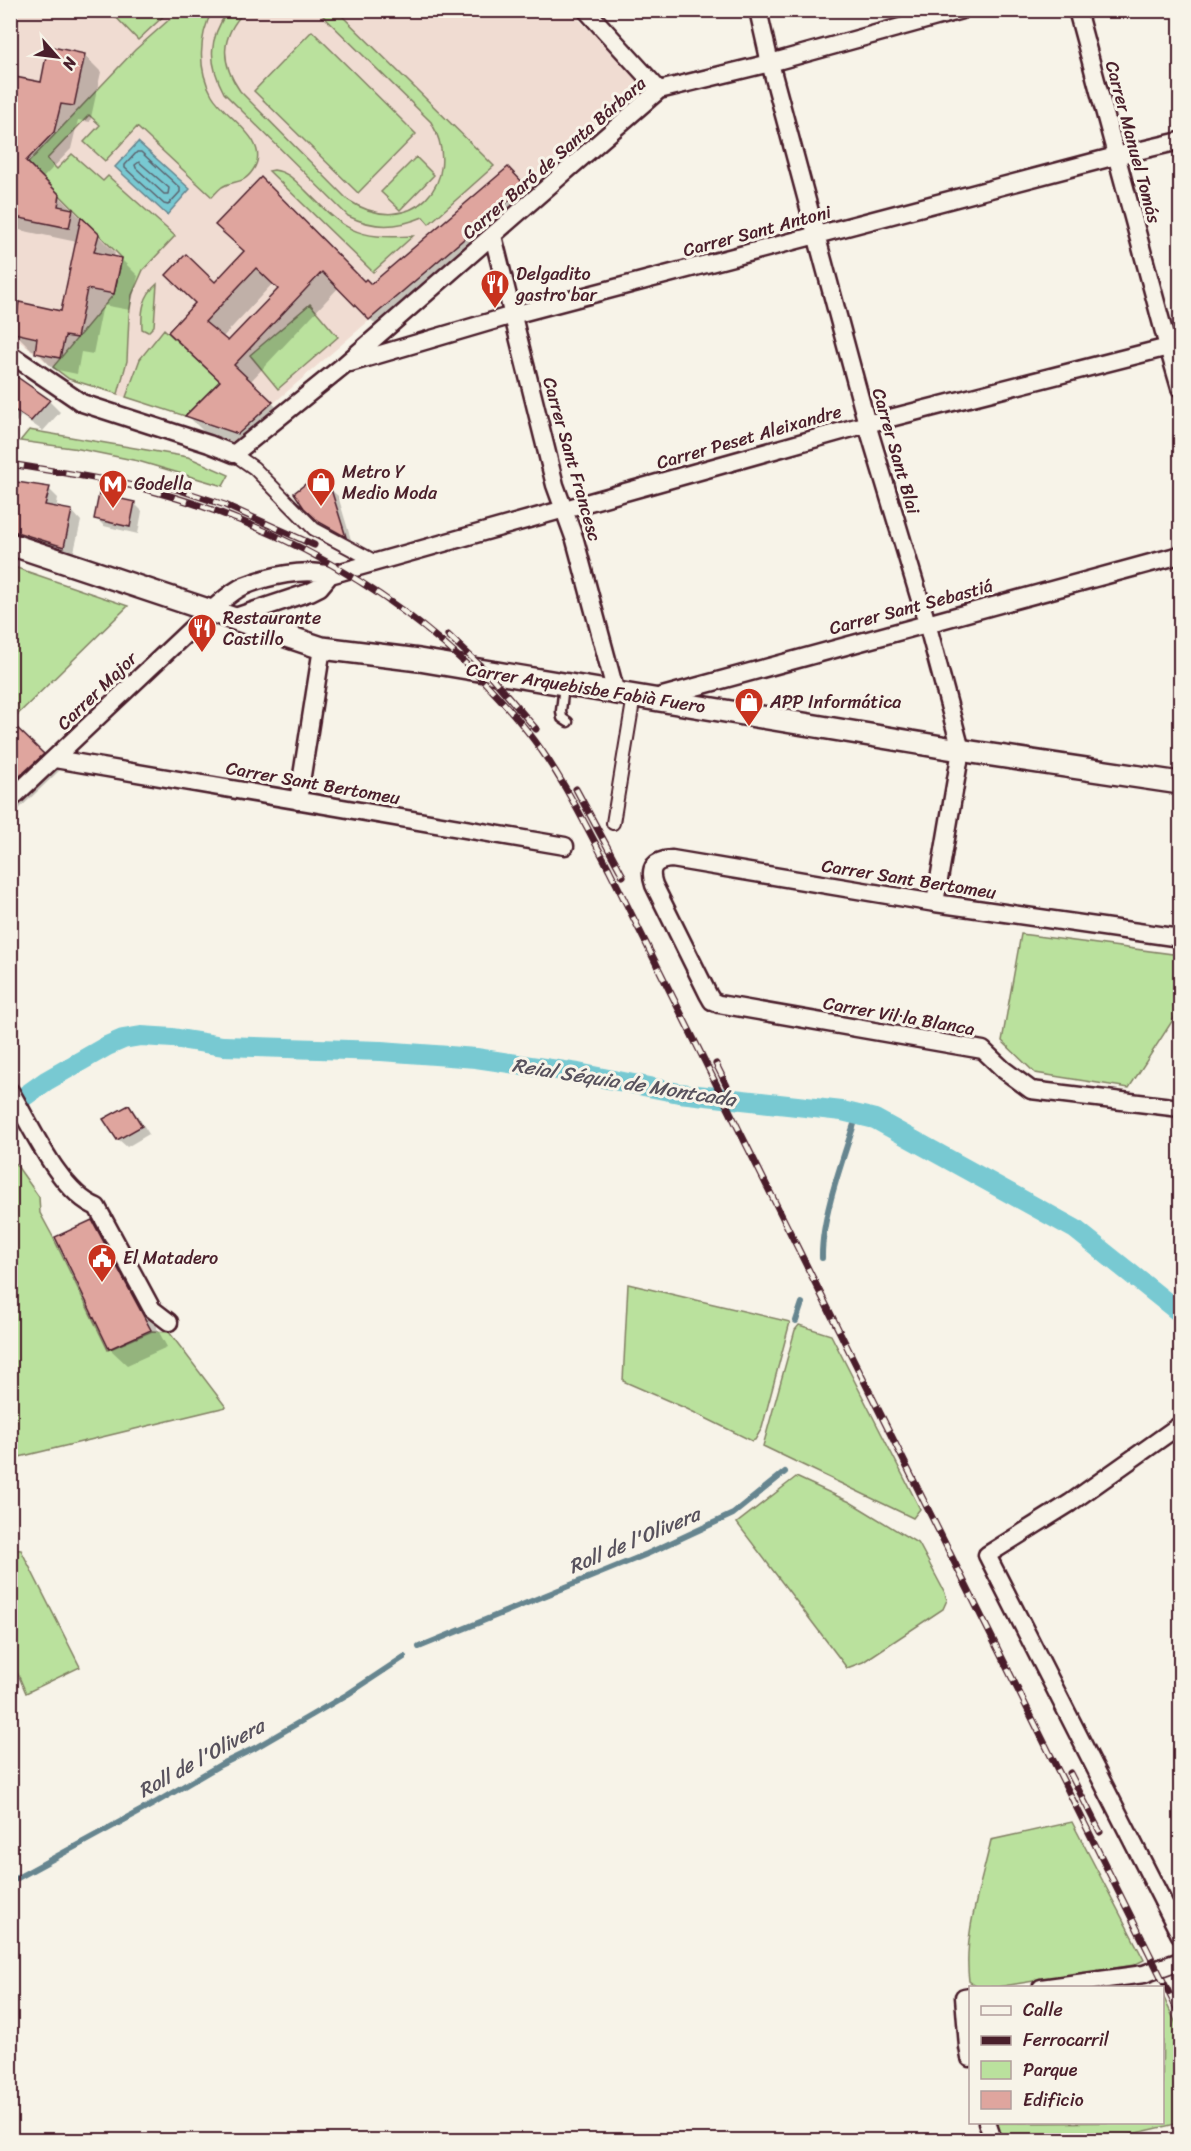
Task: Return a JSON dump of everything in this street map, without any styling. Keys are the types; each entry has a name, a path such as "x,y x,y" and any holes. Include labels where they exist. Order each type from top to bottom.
{"street":[{"path":"586,10 659,90"},
{"name":"Carrer Sant Blai","path":"758,10 770,63 867,424 927,623 961,750 935,903"},
{"name":"Carrer Baró de Santa Bárbara","path":"234,454 344,364 659,90 770,63 962,10"},
{"name":"Carrer Manuel Tomás","path":"1077,10 1116,156 1174,345 1180,388"},
{"name":"Carrer Sant Antoni","path":"344,364 513,315 1180,141"},
{"name":"Carrer Sant Francesc","path":"493,236 555,485 634,696"},
{"name":"Carrer Peset Aleixandre","path":"330,575 867,424 1174,345"},
{"path":"10,354 82,403 234,454 255,468 314,529 374,561"},
{"name":"Carrer Arquebisbe Fabià Fuero","path":"10,544 322,648 419,660 961,750 1180,783"},
{"name":"Carrer Sant Sebastiá","path":"634,696 927,623 1180,555"},
{"name":"Carrer Major","path":"10,800 210,610 242,586 293,573 317,572 330,575"},
{"path":"232,618 310,592 320,587 330,575"},
{"path":"298,801 322,648"},
{"path":"613,823 634,696"},
{"name":"Carrer Sant Bertomeu","path":"55,759 565,846"},
{"name":"Carrer Sant Bertomeu","path":"654,885 652,871 655,864 661,860 672,859 935,903 1180,938"},
{"name":"Carrer Vil·la Blanca","path":"654,885 712,1001 741,1009 983,1050 1004,1070 1031,1090 1180,1108"},
{"path":"10,1091 61,1178 89,1204 97,1207 152,1309 169,1322"},
{"path":"1180,1425 1070,1503 987,1555 1180,1935"},
{"path":"1056,1986 1144,1974 1180,1960"},
{"path":"969,1996 964,1997 969,2053"},
{"path":"988,2124 993,2140"}],"lane":[{"path":"564,684 561,711 562,718 568,722"}],"shaded area":[{"path":"10,11 570,11 644,83 238,434 69,379 11,335"}],"green space":[{"path":"110,11 169,11 138,40"},
{"path":"179,11 212,11 202,42 204,75 212,95 245,130 257,149 257,159 249,175 222,187 212,197 137,127 105,161 84,142 100,125 89,115 47,159 57,169 72,154 103,181 108,176 175,236 143,270 132,295 127,361 118,394 69,379 53,367 114,294 122,258 28,163 135,50"},
{"path":"228,11 245,11 231,30 227,40 226,60 233,80 240,91 348,200 371,211 392,214 411,209 426,199 436,184 442,165 440,144 431,122 318,11 337,11 494,166 429,224 423,217 395,225 376,225 348,216 224,93 215,71 213,51 217,31"},
{"path":"312,31 416,134 358,193 254,91"},
{"path":"416,157 434,175 400,210 381,192"},
{"path":"274,170 290,177 330,214 351,229 377,236 413,236 373,272 269,171"},
{"path":"157,284 154,326 148,332 142,329 143,310 146,299"},
{"path":"310,304 338,337 278,389 250,355"},
{"path":"164,329 220,381 185,416 126,397 140,359"},
{"path":"29,430 188,457 229,475 223,486 138,461 79,449 20,441"},
{"path":"10,566 128,606 11,721"},
{"path":"1021,934 1180,955 1180,1009 1129,1088 1035,1073 1002,1041"},
{"path":"10,1156 39,1197 40,1213 108,1350 152,1331 169,1332 226,1407 11,1459"},
{"path":"628,1284 790,1322 762,1428 755,1440 752,1441 623,1381"},
{"path":"799,1325 831,1335 920,1509 913,1518 763,1446 795,1330"},
{"path":"796,1477 850,1502 919,1544 947,1600 943,1609 863,1662 847,1668 737,1523"},
{"path":"10,1549 21,1550 80,1667 26,1693 11,1658"},
{"path":"1072,1822 1144,1960 1134,1965 1003,1986 976,1986 969,1981 968,1946 991,1840"},
{"path":"1164,1998 1180,2032 1180,2123 1106,2140 1002,2140 994,2124 1164,2124"}],"water":[{"path":"138,142 190,189 167,215 115,167"}],"building":[{"path":"48,46 85,54 74,106 61,104 54,132 26,161 60,195 58,206 73,209 69,228 10,216 10,76 41,82"},
{"path":"508,167 526,186 369,320 322,272 234,365 273,402 238,434 185,416 220,381 168,332 195,303 166,275 186,254 215,282 244,251 215,225 261,177 364,281 366,279 371,284","holes":["256,268 278,289 228,341 205,322"]},
{"path":"81,217 99,234 94,252 122,258 114,294 87,289 77,338 65,336 60,358 35,353 37,338 14,333 19,302 61,311"},
{"path":"10,372 50,400 31,421 10,407"},
{"path":"10,481 50,487 45,505 72,510 64,547 10,530"},
{"name":"Metro Y Medio Moda","path":"308,482 330,486 346,537 319,522 304,508 294,493"},
{"path":"99,494 135,502 130,527 94,519"},
{"path":"10,721 44,754 10,785"},
{"path":"129,1105 142,1126 117,1140 103,1119"},
{"name":"El Matadero","path":"92,1220 151,1330 109,1349 55,1237"}],"waterway":[{"name":"Reial Séquia de Montcada","path":"25,1096 46,1081 107,1046 123,1039 141,1036 173,1038 223,1046 381,1051 476,1058 578,1073 679,1093 842,1111 875,1119 1075,1229 1180,1313"},
{"path":"822,1258 829,1206 857,1115"},
{"path":"796,1321 802,1303"},
{"name":"Roll de l'Olivera","path":"419,1647 647,1554 733,1514 785,1472"},
{"name":"Roll de l'Olivera","path":"10,1882 220,1765 255,1748 348,1694 404,1657"}],"railway":[{"path":"10,464 149,490 204,507 309,552 358,581 405,613 450,649 491,689 528,732 562,781 609,869 1180,2015"},
{"path":"161,484 225,505 314,545"},
{"path":"448,635 488,673 536,729"},
{"path":"576,789 623,876"},
{"path":"716,1064 735,1102"},
{"path":"1070,1773 1100,1832"}],"place":[{"name":"Delgadito gastro bar","path":"495,310"},
{"name":"Metro Y Medio Moda","path":"321,508"},
{"name":"Godella","path":"113,510"},
{"name":"Restaurante Castillo","path":"202,654"},
{"name":"APP Informática","path":"749,728"},
{"name":"El Matadero","path":"102,1284"}]}
